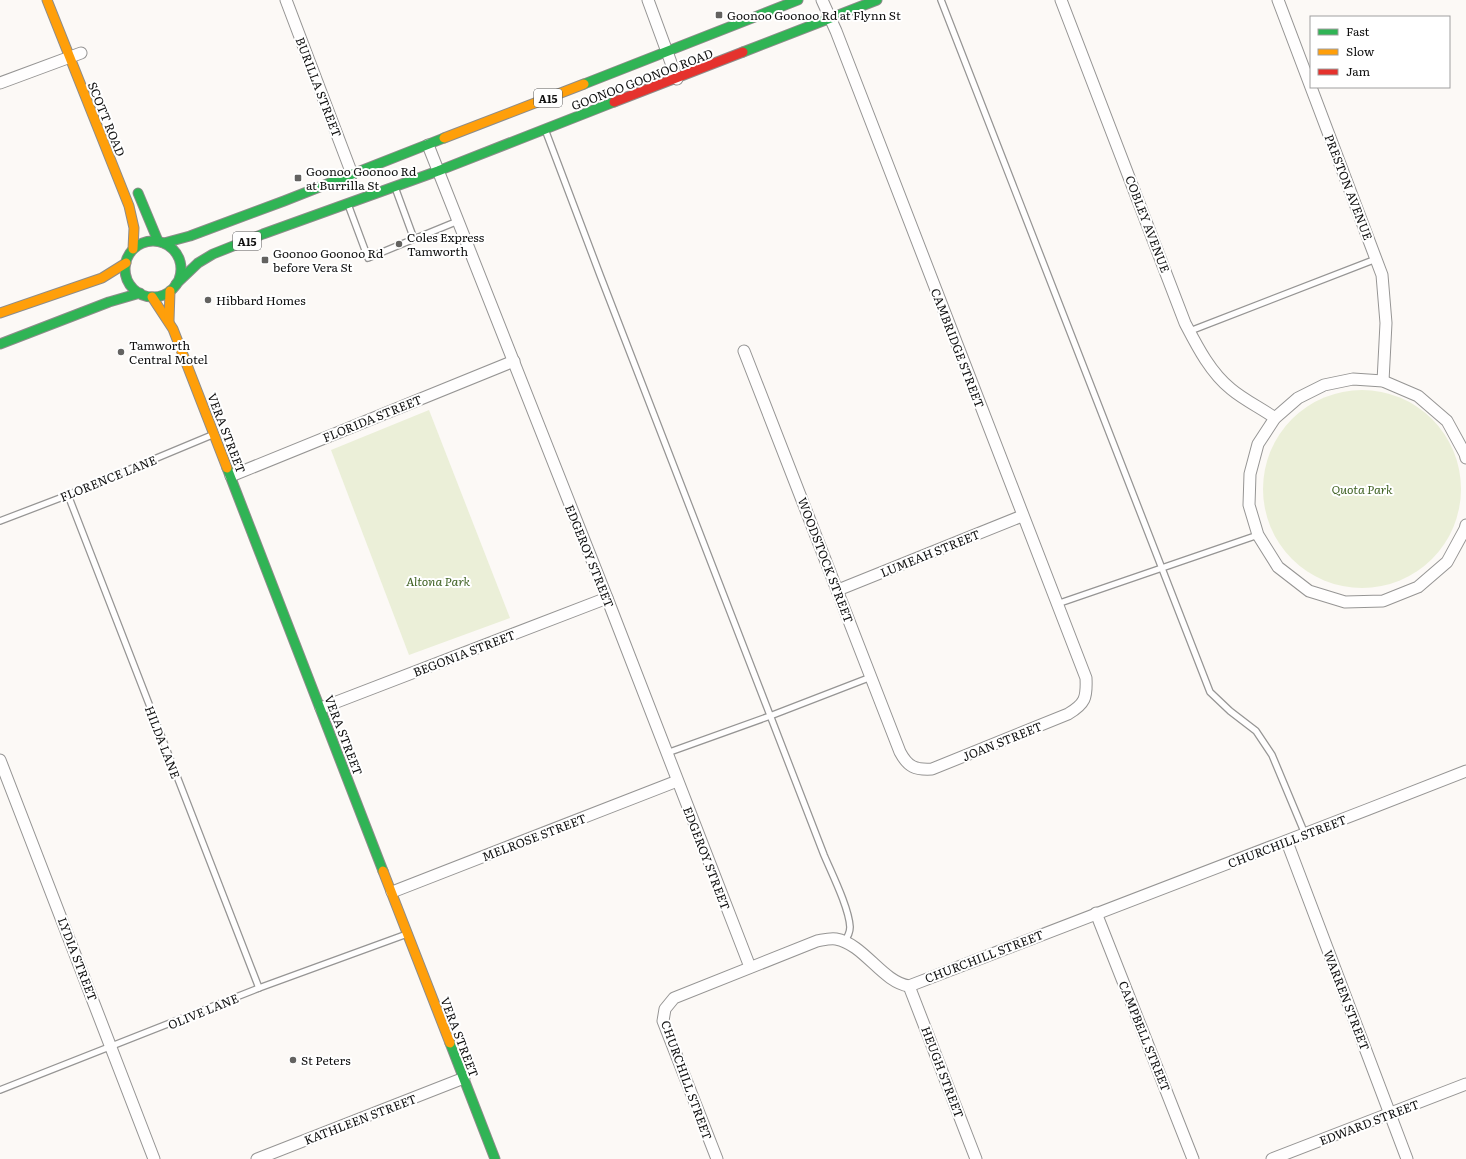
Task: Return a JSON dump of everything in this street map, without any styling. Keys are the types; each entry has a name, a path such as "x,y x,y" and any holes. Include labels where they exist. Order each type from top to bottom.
{"main road":[{"name":"SCOTT ROAD","path":"47,0 134,220 136,234 133,250"},
{"name":"GOONOO GOONOO ROAD","path":"161,242 213,228 798,0"},
{"name":"GOONOO GOONOO ROAD","path":"176,284 198,263 213,254 438,171 877,0"},
{"name":"A15","path":"134,184 161,242"},
{"name":"A15","path":"133,250 140,244 148,241 161,242 172,248 180,265 180,275 176,284 170,291"},
{"path":"133,250 128,256 125,272 128,281 133,288 140,293 152,297 170,291"},
{"path":"0,313 102,278 126,264"},
{"name":"VERA STREET","path":"169,321 170,291"},
{"path":"0,344 109,302 140,293"},
{"name":"VERA STREET","path":"152,297 173,329 495,1159"}],"street":[{"name":"BURILLA STREET","path":"286,0 352,174"},
{"path":"648,0 677,79"},
{"name":"CAMBRIDGE STREET","path":"822,0 1086,678 1086,697"},
{"name":"COBLEY AVENUE","path":"1061,0 1190,331 1199,350 1222,381 1231,389 1275,418"},
{"name":"PRESTON AVENUE","path":"1278,0 1310,85"},
{"path":"0,83 81,53"},
{"name":"PRESTON AVENUE","path":"1311,88 1382,275 1386,323 1383,381"},
{"name":"EDGEROY STREET","path":"428,145 607,598 750,967"},
{"name":"WOODSTOCK STREET","path":"744,351 900,752 904,760 912,767"},
{"name":"FLORIDA STREET","path":"231,476 514,361"},
{"path":"1466,455 1447,421 1418,396 1383,381 1353,379 1324,385 1298,398 1275,418 1258,444 1250,474 1249,505 1258,536 1278,567 1309,590 1345,602 1383,601 1418,587 1447,562 1466,525"},
{"name":"LUMEAH STREET","path":"838,590 1022,516"},
{"name":"BEGONIA STREET","path":"321,708 607,598"},
{"name":"JOAN STREET","path":"912,767 932,769 1054,720 1078,708 1086,697"},
{"name":"LYDIA STREET","path":"0,760 154,1159"},
{"name":"CHURCHILL STREET","path":"716,1159 663,1021 665,1010 674,998 817,941 831,939 844,942 860,951 892,979 903,985 909,986 1096,913 1305,835 1466,771"},
{"name":"MELROSE STREET","path":"392,892 677,781"},
{"name":"WARREN STREET","path":"1286,842 1407,1159"},
{"name":"CAMPBELL STREET","path":"1096,913 1193,1159"},
{"name":"HEUGH STREET","path":"909,986 976,1159"},
{"name":"KATHLEEN STREET","path":"257,1159 464,1078"},
{"name":"EDWARD STREET","path":"1272,1159 1466,1084"}],"lane":[{"path":"941,0 1210,692 1230,711 1256,731 1272,755 1305,835"},
{"path":"545,129 770,716 848,915 850,929 844,942"},
{"path":"395,187 414,239"},
{"path":"348,204 368,258 458,221"},
{"path":"1190,331 1376,259"},
{"name":"FLORENCE LANE","path":"0,521 68,495 214,434"},
{"name":"HILDA LANE","path":"68,495 259,988"},
{"path":"1057,604 1258,536"},
{"path":"667,753 770,716 871,677"},
{"name":"OLIVE LANE","path":"0,1090 259,988 407,934"}],"green space":[{"name":"Quota Park","path":"1352,390 1372,390 1381,391 1409,401 1425,412 1439,426 1450,442 1454,451 1460,470 1460,508 1450,536 1439,552 1425,566 1409,577 1391,584 1372,588 1352,588 1343,587 1315,577 1299,566 1285,552 1274,536 1267,518 1263,499 1263,479 1264,470 1274,442 1285,426 1299,412 1315,401 1333,394"},
{"name":"Altona Park","path":"429,410 510,618 409,655 331,450"}],"traffic: fast":[{"path":"584,84 798,0"},
{"path":"743,52 877,0"},
{"path":"176,284 198,263 213,254 263,234 438,171 614,102"},
{"path":"164,243 190,236 284,201 444,138"},
{"path":"138,193 158,241"},
{"path":"153,241 164,244 173,249 178,258 181,269 178,280 173,289 164,294 153,297 142,294 133,289 128,280 125,269 128,258 133,249 142,244 153,241"},
{"path":"0,344 109,302 140,293"},
{"path":"227,468 383,871"},
{"path":"450,1043 495,1159"}],"traffic: slow":[{"path":"47,0 129,206 134,228 133,249"},
{"path":"444,138 584,84"},
{"path":"0,313 102,278 126,263"},
{"path":"169,321 170,291"},
{"path":"152,297 173,329 227,468"},
{"path":"383,871 450,1043"}],"traffic: jam":[{"path":"614,102 743,52"}],"place":[{"name":"Goonoo Goonoo Rd at Flynn St","path":"719,15"},
{"name":"Goonoo Goonoo Rd at Burrilla St","path":"298,178"},
{"name":"Coles Express Tamworth","path":"399,244"},
{"name":"Goonoo Goonoo Rd before Vera St","path":"265,260"},
{"name":"Hibbard Homes","path":"208,300"},
{"name":"Tamworth Central Motel","path":"121,352"},
{"name":"St Peters","path":"293,1060"}]}
